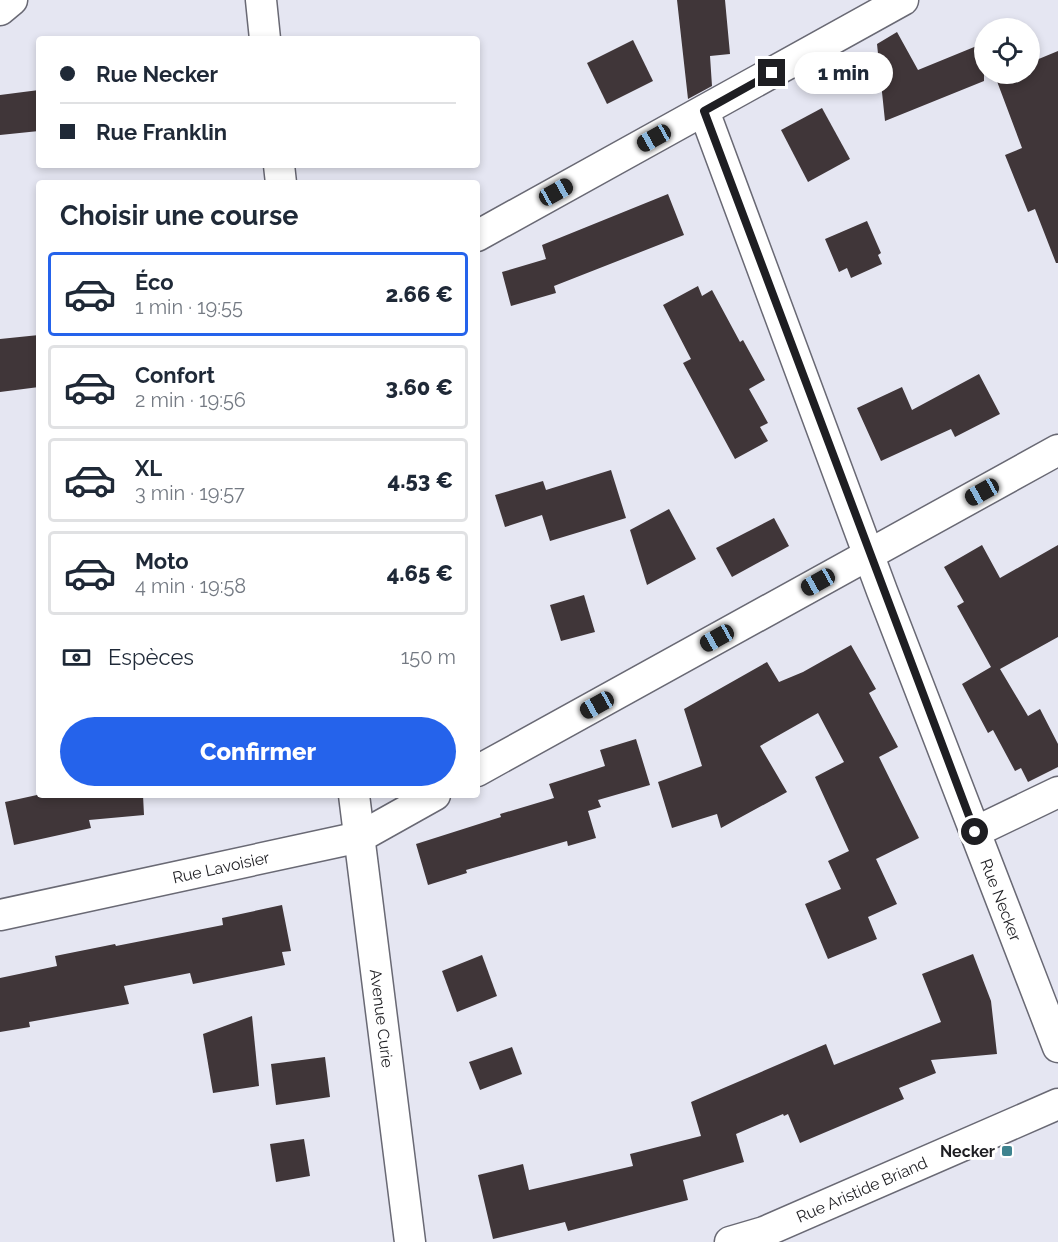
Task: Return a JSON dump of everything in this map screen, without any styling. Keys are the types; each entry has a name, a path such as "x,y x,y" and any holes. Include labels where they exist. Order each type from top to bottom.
{"street":[{"path":"0,10 12,0"},
{"path":"261,0 265,36"},
{"path":"480,234 903,0"},
{"name":"Rue Necker","path":"704,111 869,553 1058,1047"},
{"path":"480,769 1058,450"},
{"path":"975,832 1058,792"},
{"name":"Avenue Curie","path":"354,798 410,1242"},
{"name":"Rue Lavoisier","path":"0,915 360,837 430,798"},
{"name":"Rue Aristide Briand","path":"730,1242 764,1232 1058,1104"}],"building":[{"path":"677,0 725,0 730,54 710,56 712,86 688,99"},
{"path":"897,32 918,70 974,47 974,84 977,84 885,121 877,44"},
{"path":"633,40 653,81 607,104 587,63"},
{"path":"1058,51 1058,263 1056,263 1035,209 1028,212 1005,155 1022,148 998,84 1040,84 1040,58"},
{"path":"36,90 36,131 0,135 0,95"},
{"path":"822,108 850,159 808,182 781,130"},
{"path":"668,194 684,235 554,286 556,293 511,306 502,272 546,259 542,245"},
{"path":"867,221 881,253 878,255 882,264 851,278 847,268 839,272 825,239"},
{"path":"698,286 702,296 712,290 740,342 743,340 765,380 749,389 768,423 760,427 768,441 735,459 683,363 691,359 663,305"},
{"path":"36,335 36,387 0,392 0,339"},
{"path":"979,374 1000,414 955,437 951,429 881,461 857,408 902,387 912,410"},
{"path":"611,470 626,518 550,541 542,515 505,527 495,495 543,481 546,490"},
{"path":"669,509 696,559 647,585 630,530"},
{"path":"774,518 789,546 732,577 716,548"},
{"path":"982,545 1000,578 1058,545 1058,637 1000,669 1028,716 1040,709 1058,744 1058,767 1028,782 1021,768 1015,771 993,730 988,733 962,684 991,667 957,606 964,602 944,567"},
{"path":"584,595 595,632 561,641 550,605"},
{"path":"851,645 876,689 869,693 898,747 879,757 919,838 876,859 897,904 868,917 877,939 828,959 805,904 841,889 828,861 849,851 815,777 844,762 818,713 760,746 787,792 721,828 717,814 672,828 658,782 702,766 684,709 767,662 779,682 803,672"},
{"path":"636,739 650,785 598,800 601,807 588,811 596,838 568,846 567,841 466,870 467,873 428,885 416,844 501,817 500,814 554,798 549,784 605,766 600,750"},
{"path":"36,795 36,798 143,798 144,815 89,820 91,828 14,845 5,802"},
{"path":"282,905 291,951 282,952 285,965 193,984 190,973 124,986 129,1004 29,1022 30,1027 0,1032 0,978 57,966 55,956 223,925 222,918"},
{"path":"973,954 991,1001 997,1054 931,1060 936,1073 899,1088 904,1099 800,1143 788,1114 736,1134 744,1162 683,1180 688,1200 568,1231 565,1222 493,1239 478,1175 523,1164 529,1190 633,1166 630,1154 701,1136 691,1102 826,1044 834,1065 941,1022 922,974"},
{"path":"482,955 497,996 457,1012 442,971"},
{"path":"252,1016 259,1086 213,1093 203,1034"},
{"path":"512,1047 522,1074 480,1090 469,1062"},
{"path":"325,1057 330,1097 276,1105 271,1064"},
{"path":"304,1139 310,1176 276,1182 270,1144"}],"place":[{"name":"Necker","path":"1007,1151"}],"route":[{"path":"772,73 704,111 882,591 975,832"}]}
